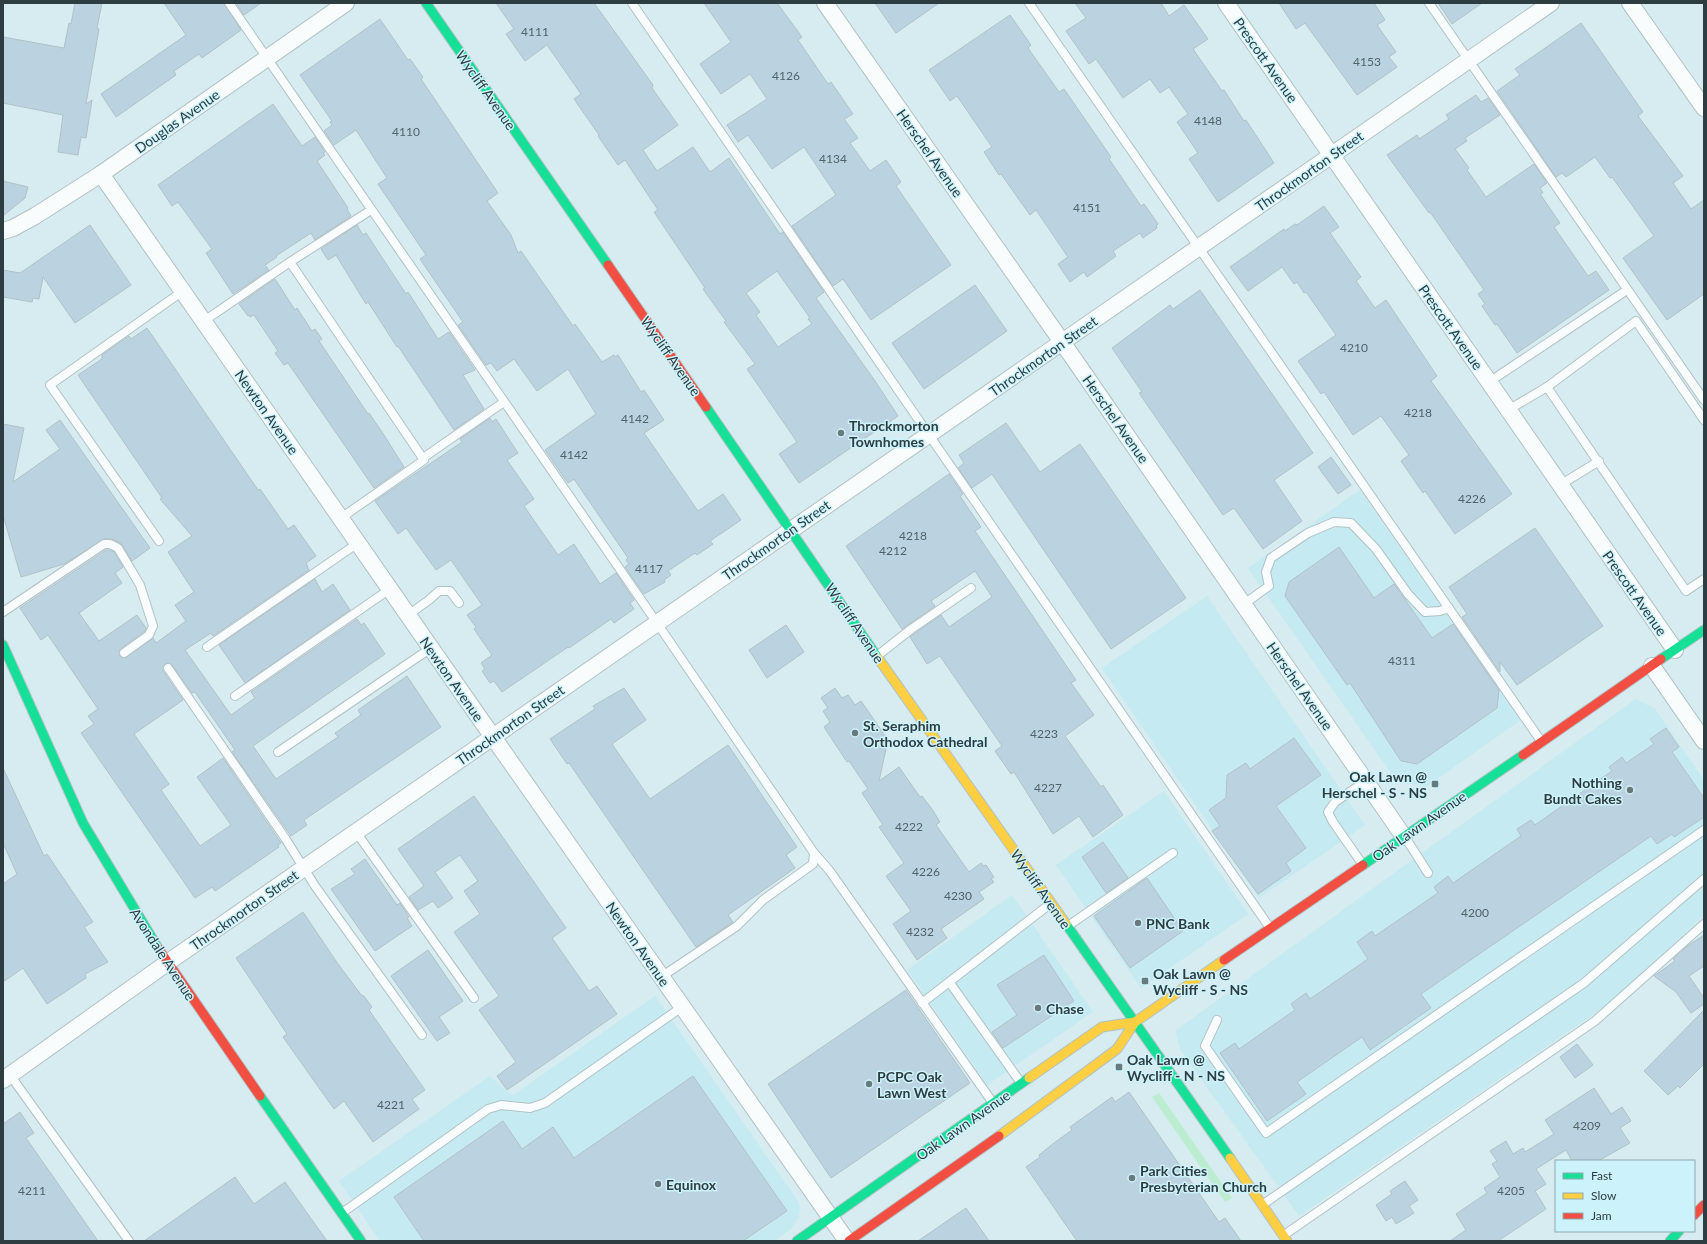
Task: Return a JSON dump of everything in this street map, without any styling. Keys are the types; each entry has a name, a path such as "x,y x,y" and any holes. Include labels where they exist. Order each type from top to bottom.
{"main road":[{"name":"Wycliff Avenue","path":"426,3 792,530 877,656 1285,1238"},
{"name":"Oak Lawn Avenue","path":"848,1241 978,1152 1117,1049 1135,1022 1704,630"},
{"name":"Avondale Avenue","path":"3,645 83,823 167,963 361,1241"},
{"name":"Oak Lawn Avenue","path":"797,1241 1102,1027 1135,1022"},
{"path":"1695,1214 1704,1204"},
{"path":"1670,1241 1678,1232"}],"street":[{"name":"Douglas Avenue","path":"3,231 13,228 35,216 101,174 346,3"},
{"name":"Herschel Avenue","path":"825,3 1244,604 1404,837"},
{"name":"Prescott Avenue","path":"1226,3 1675,650"},
{"name":"Throckmorton Street","path":"6,1077 167,963 1551,3"},
{"path":"1630,3 1704,108"},
{"name":"Newton Avenue","path":"101,174 661,977 830,1218 848,1241"},
{"path":"1652,666 1704,741"}],"lane":[{"path":"230,3 371,210 658,623 814,853 829,870 993,1104"},
{"path":"632,3 1271,929"},
{"path":"1029,3 1541,742"},
{"path":"1429,3 1470,60 1704,400"},
{"path":"204,321 290,262 371,210"},
{"path":"290,262 423,458"},
{"path":"1489,382 1627,290"},
{"path":"159,541 50,385 183,291"},
{"path":"1508,410 1547,387 1636,321 1704,420"},
{"path":"1547,387 1599,461 1686,591 1704,579"},
{"path":"341,518 424,460 423,458 504,402"},
{"path":"1560,485 1599,461"},
{"path":"1244,604 1269,586 1266,572 1271,558 1308,533 1334,522 1351,523 1376,549 1408,594 1425,612 1440,611 1449,608"},
{"path":"207,648 358,543"},
{"path":"3,612 104,544 110,544 118,548 140,585 153,626 149,635 124,653"},
{"path":"877,656 910,630 971,588"},
{"path":"235,696 390,589"},
{"path":"408,615 439,591 450,591 459,603"},
{"path":"278,752 431,648"},
{"path":"168,668 285,838 304,869 422,1035"},
{"path":"1363,865 1333,822 1328,812 1335,802 1366,781"},
{"path":"1217,1020 1205,1046 1266,1133 1704,830"},
{"path":"356,832 474,998"},
{"path":"1404,837 1428,872"},
{"path":"661,977 738,926 763,900 813,864 814,853"},
{"path":"1068,927 1173,853"},
{"path":"1262,1205 1584,983 1704,879"},
{"path":"922,1003 1051,903"},
{"path":"1285,1238 1595,1021 1704,924"},
{"path":"950,982 1022,1084"},
{"path":"342,1213 488,1109 501,1105 530,1108 545,1103 682,1006"},
{"path":"6,1077 129,1241"}],"shaded area":[{"path":"1360,490 1521,720 1427,786 1397,782 1248,568"},
{"path":"1207,596 1365,825 1259,898 1102,668"},
{"path":"1636,699 1655,709 1704,780 1704,915 1651,966 1600,1010 1299,1216 1181,1051 1175,1031"},
{"path":"1164,791 1248,914 1141,988 1056,865"},
{"path":"1012,895 1093,1012 987,1085 907,970"},
{"path":"655,996 798,1201 800,1208 799,1216 791,1229 774,1241 380,1241 339,1181 490,1076 506,1091 513,1095"}],"green space":[{"path":"1159,1093 1232,1198 1225,1202 1152,1097"}],"building":[{"path":"75,3 102,3 86,104 92,100 86,138 81,137 78,155 58,152 63,115 3,103 3,37 64,48"},
{"path":"164,3 224,3 241,30 202,58 199,54 174,71 176,75 116,117 101,94 186,35"},
{"path":"236,3 261,3 244,15"},
{"path":"496,3 594,3 653,85 652,88 678,125 643,150 657,171 693,147 710,172 729,158 780,234 783,232 824,292 816,298 898,416 799,483 779,454 797,442 747,369 755,364 724,322 726,321 703,289 705,288 654,212 658,210 625,160 618,165 598,136 599,135 574,99 581,94 547,45 525,61 506,34 514,29","holes":["777,271 810,318 808,319 812,324 778,347 756,315 760,312 746,293"]},
{"path":"704,3 777,3 802,37 798,40 828,84 831,82 853,114 844,119 858,138 850,143 870,171 886,160 901,182 896,186 951,265 871,320 843,279 833,286 792,226 836,195 804,147 772,169 748,135 738,142 727,125 767,99 750,74 721,94 700,64 731,42"},
{"path":"875,3 939,3 896,33"},
{"path":"1075,3 1161,3 1169,16 1184,5 1208,39 1193,49 1222,91 1224,90 1244,121 1246,120 1274,163 1218,202 1189,159 1198,153 1177,122 1188,114 1169,87 1160,93 1150,79 1123,98 1096,59 1089,64 1066,31 1086,18"},
{"path":"1279,3 1374,3 1385,20 1377,25 1396,52 1389,57 1397,67 1357,95 1305,23 1296,29"},
{"path":"1438,3 1482,3 1452,24"},
{"path":"1010,15 1031,45 1028,48 1059,92 1064,89 1111,157 1109,159 1141,206 1144,204 1158,224 1156,226 1157,228 1143,238 1140,233 1113,251 1116,256 1087,277 1084,272 1070,282 1058,264 1068,257 1036,210 1030,215 1001,174 999,175 984,152 992,147 957,96 950,101 929,70"},
{"path":"380,19 408,60 410,59 423,77 421,79 498,193 487,201 511,235 518,253 521,251 573,326 575,324 602,362 614,355 615,357 618,355 641,392 644,390 664,420 644,433 698,511 723,494 741,520 710,541 713,544 697,555 695,553 668,571 671,575 664,580 665,582 644,594 625,567 629,564 626,560 628,558 574,479 568,483 545,450 596,414 568,369 537,391 514,359 497,371 491,363 486,365 458,325 463,322 420,259 426,255 378,184 387,178 356,130 334,145 324,131 332,125 330,122 332,121 300,75"},
{"path":"1581,23 1643,112 1638,116 1683,176 1673,183 1691,209 1704,200 1704,294 1667,320 1623,258 1654,236 1612,177 1610,178 1595,157 1566,177 1562,173 1556,177 1497,91 1520,75 1515,69"},
{"path":"1476,95 1481,102 1488,98 1500,115 1465,138 1467,141 1455,149 1469,168 1467,170 1486,197 1534,164 1547,183 1540,188 1543,193 1540,194 1560,223 1554,227 1588,276 1596,271 1609,290 1517,353 1497,324 1495,325 1482,306 1485,304 1478,294 1484,290 1430,212 1429,213 1387,155 1417,135 1419,139 1449,119 1446,115"},
{"path":"273,104 302,146 315,137 325,152 323,153 325,155 317,161 348,208 347,209 351,216 315,240 311,233 276,256 277,257 265,265 269,270 233,294 206,253 212,249 178,202 172,206 158,185"},
{"path":"3,181 28,187 25,198 3,216"},
{"path":"1324,206 1339,227 1330,233 1361,277 1356,281 1375,308 1386,300 1437,376 1431,381 1512,494 1455,534 1425,491 1423,493 1401,461 1409,455 1381,416 1353,435 1324,392 1321,394 1298,361 1336,335 1306,292 1304,293 1297,282 1294,284 1282,267 1248,291 1230,267 1284,229 1285,231 1295,224 1297,225"},
{"path":"90,225 131,285 75,323 43,277 39,299 33,298 32,302 3,297 3,270 20,273"},
{"path":"357,225 363,235 366,233 406,294 408,292 438,339 449,332 475,370 463,375 484,409 454,430 368,302 366,304 336,255 328,260 321,249"},
{"path":"275,279 295,310 297,308 312,331 315,329 322,339 319,341 368,414 369,413 384,435 404,467 374,488 288,363 284,365 275,353 278,351 254,315 250,317 249,315 248,316 239,304"},
{"path":"975,285 1007,331 924,389 892,343"},
{"path":"1200,290 1313,453 1274,480 1302,521 1263,549 1234,508 1223,515 1139,393 1142,392 1112,348 1170,305 1173,309"},
{"path":"147,328 258,490 260,489 288,529 294,525 316,556 306,563 309,570 213,636 211,633 185,650 231,715 255,698 251,692 357,619 361,625 364,623 385,654 253,746 276,779 338,737 335,733 361,715 358,710 407,676 441,727 304,820 307,825 291,836 232,752 235,750 195,692 192,693 172,665 168,663 165,664 163,671 183,700 134,734 169,784 161,790 200,846 231,825 197,777 223,758 281,843 278,845 279,847 215,891 212,887 195,898 81,733 94,724 88,716 98,709 48,635 41,640 20,608 106,550 109,550 114,552 123,567 115,573 122,583 79,613 99,641 137,615 146,628 145,631 119,650 120,656 125,658 153,638 156,643 186,621 175,605 194,592 168,552 192,536 160,499 162,498 78,375 102,359 102,355 129,336 131,339"},
{"path":"490,418 492,422 496,419 518,453 507,460 534,499 524,506 558,555 574,544 600,584 616,573 634,600 630,603 634,609 614,623 611,619 502,692 494,681 490,683 482,671 485,669 481,663 492,655 474,629 476,627 467,615 482,605 451,560 436,570 406,528 398,534 375,501 462,442 460,439"},
{"path":"60,420 150,548 132,561 121,543 112,539 104,539 64,564 21,577 3,515 3,424 24,428 13,482 60,449 46,430"},
{"path":"1006,423 1040,472 1080,444 1186,598 1111,649 992,474 972,488 958,468 964,463 959,455"},
{"path":"1331,457 1351,485 1338,494 1318,467"},
{"path":"949,474 963,494 960,496 981,527 975,531 1076,680 1071,683 1094,715 1065,736 1101,787 1103,785 1123,815 1093,837 1079,816 1053,834 1014,772 1011,774 995,751 1002,746 940,656 927,664 910,637 941,615 949,627 992,597 975,571 931,601 935,606 902,629 846,546"},
{"path":"1535,528 1603,626 1517,685 1500,662 1500,672 1462,617 1467,614 1449,587"},
{"path":"1339,547 1374,598 1394,584 1432,638 1453,624 1499,690 1497,708 1417,764 1401,761 1350,683 1347,685 1285,596 1289,582"},
{"path":"315,579 322,592 333,584 350,610 245,683 219,645"},
{"path":"786,625 804,652 767,678 749,650"},
{"path":"624,688 646,720 612,744 650,799 728,745 797,847 786,855 795,868 728,915 733,922 696,947 569,763 567,764 550,739 595,709 593,706"},
{"path":"835,688 842,698 848,695 855,705 861,701 888,740 879,781 899,767 920,797 922,796 932,809 940,822 936,825 969,872 981,863 983,866 986,865 994,877 991,879 994,882 979,892 984,899 941,929 947,938 917,960 893,924 911,911 886,876 904,863 879,827 883,825 862,793 868,789 849,761 847,762 824,727 830,722 823,711 828,708 821,698"},
{"path":"1666,728 1679,747 1672,752 1704,798 1704,817 1674,837 1672,834 1657,844 1651,836 1421,994 1431,1008 1370,1050 1362,1037 1297,1082 1306,1094 1267,1121 1220,1053 1235,1043 1239,1049 1295,1010 1291,1004 1306,993 1310,999 1368,959 1357,942 1372,931 1375,936 1438,893 1434,887 1448,876 1453,883 1521,836 1517,829 1531,820 1535,825 1612,771 1609,767 1622,757 1626,763 1654,744 1650,739"},
{"path":"1294,738 1321,775 1276,806 1306,848 1286,863 1291,871 1258,894 1212,831 1220,826 1209,810 1226,798 1227,775 1246,763 1250,769"},
{"path":"3,768 44,856 47,854 93,922 84,927 108,962 85,974 86,978 47,1004 23,968 3,982 3,884 17,874 3,843"},
{"path":"474,796 566,928 552,938 589,991 597,986 617,1014 507,1090 497,1076 516,1062 479,1010 499,996 454,932 480,914 464,891 478,881 460,855 435,872 453,898 438,908 433,901 418,910 409,897 424,886 398,849"},
{"path":"1103,842 1128,878 1106,893 1082,857"},
{"path":"365,859 397,905 400,903 409,917 407,918 412,926 375,951 331,889 355,874 351,869"},
{"name":"PNC Bank","path":"1147,878 1183,931 1130,968 1094,916"},
{"path":"303,912 338,964 372,1007 369,1010 425,1090 412,1099 419,1109 373,1142 344,1101 334,1109 283,1037 287,1034 236,958"},
{"path":"1704,935 1704,966 1689,976 1704,998 1704,1004 1691,1013 1676,992 1654,976 1675,961 1673,959 1686,947"},
{"path":"428,950 463,1001 439,1017 450,1033 437,1041 391,976"},
{"name":"Chase","path":"1044,955 1074,1001 1003,1048 992,1032 1017,1015 997,985"},
{"name":"PCPC Oak Lawn West","path":"906,990 970,1083 831,1178 768,1084"},
{"path":"1704,1010 1704,1064 1680,1088 1678,1086 1668,1095 1644,1071"},
{"path":"1577,1044 1593,1065 1575,1078 1560,1057"},
{"name":"Equinox","path":"693,1076 787,1211 743,1241 424,1241 394,1197 503,1121 522,1149 553,1127 574,1158"},
{"path":"1594,1088 1611,1114 1622,1107 1631,1121 1620,1128 1630,1143 1600,1160 1571,1160 1566,1150 1536,1169 1546,1184 1535,1191 1546,1209 1498,1241 1450,1241 1466,1230 1456,1214 1487,1193 1484,1188 1500,1177 1492,1164 1497,1161 1490,1151 1506,1141 1513,1154 1523,1148 1525,1152 1554,1134 1545,1120"},
{"name":"Park Cities Presbyterian Church","path":"1129,1092 1219,1222 1225,1218 1241,1241 1077,1241 1026,1167 1040,1157 1039,1155 1072,1130 1070,1127 1112,1097 1115,1102"},
{"path":"20,1112 34,1133 26,1138 98,1241 3,1241 3,1124"},
{"path":"235,1177 254,1204 285,1182 327,1241 144,1241"},
{"path":"1405,1181 1418,1200 1409,1206 1414,1213 1396,1224 1392,1217 1386,1221 1376,1205 1392,1194 1390,1191"},
{"path":"966,1208 989,1241 918,1241"}],"traffic: fast":[{"path":"426,3 608,265"},
{"path":"706,407 878,658"},
{"path":"1661,659 1704,630"},
{"path":"3,645 83,823 158,948"},
{"path":"1363,865 1523,755"},
{"path":"1066,924 1230,1158"},
{"path":"797,1241 1029,1078"},
{"path":"260,1096 361,1241"},
{"path":"1670,1241 1678,1232"}],"traffic: slow":[{"path":"878,658 1066,924"},
{"path":"999,1136 1117,1049 1135,1022 1224,960"},
{"path":"1029,1078 1102,1027 1135,1022"},
{"path":"1230,1158 1287,1241"}],"traffic: jam":[{"path":"608,265 706,407"},
{"path":"1523,755 1661,659"},
{"path":"1224,960 1363,865"},
{"path":"158,948 260,1096"},
{"path":"849,1241 999,1136"},
{"path":"1695,1214 1704,1205"}],"place":[{"name":"Throckmorton Townhomes","path":"841,433"},
{"name":"St. Seraphim Orthodox Cathedral","path":"855,733"},
{"name":"Oak Lawn @ Herschel - S - NS","path":"1435,784"},
{"name":"Nothing Bundt Cakes","path":"1630,790"},
{"name":"PNC Bank","path":"1138,923"},
{"name":"Oak Lawn @ Wycliff - S - NS","path":"1145,981"},
{"name":"Chase","path":"1038,1008"},
{"name":"Oak Lawn @ Wycliff - N - NS","path":"1119,1067"},
{"name":"PCPC Oak Lawn West","path":"869,1084"},
{"name":"Park Cities Presbyterian Church","path":"1132,1178"},
{"name":"Equinox","path":"658,1184"}]}
